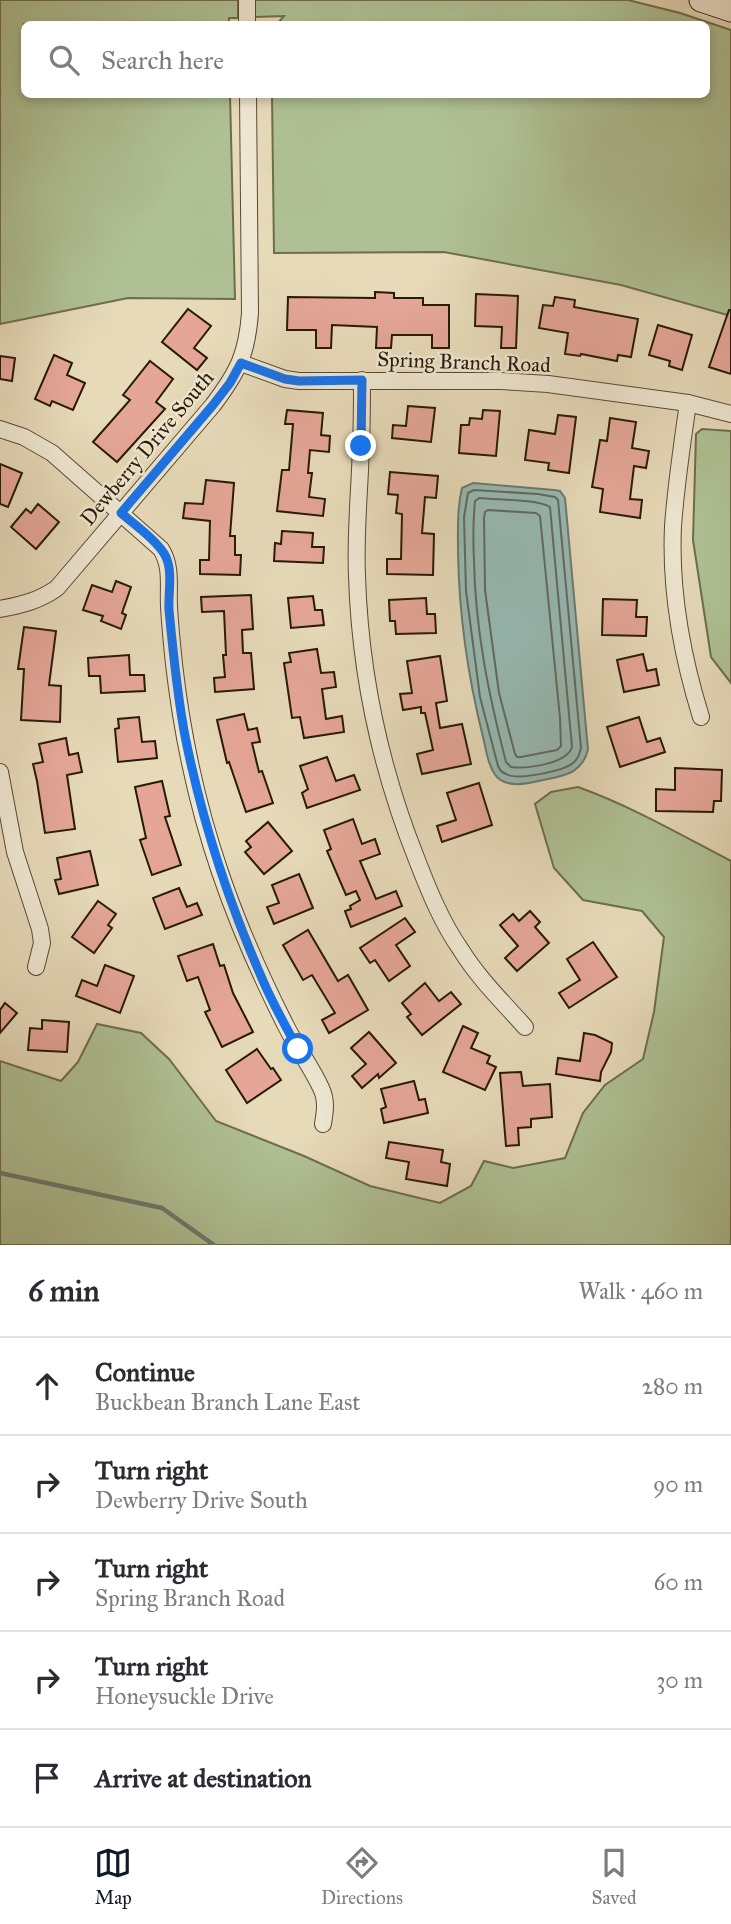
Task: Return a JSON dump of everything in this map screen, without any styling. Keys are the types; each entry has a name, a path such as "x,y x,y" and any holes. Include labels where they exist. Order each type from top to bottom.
{"street":[{"path":"247,0 247,21"},
{"path":"701,0 731,10"},
{"name":"Dewberry Drive South","path":"0,609 31,603 57,588 213,405 241,363 250,313 248,98"},
{"name":"Spring Branch Road","path":"241,363 285,379 299,381 501,380 688,404 731,414"},
{"path":"362,380 357,576 364,657 378,737 407,836 446,926 479,975 525,1027"},
{"path":"688,404 676,492 674,566 683,649 701,717"},
{"path":"0,429 41,446 121,513 161,549 166,558 169,568 169,606 185,736 219,870 265,986 321,1088 325,1108 323,1124"},
{"path":"0,772 15,852 40,929 42,943 36,967"}],"green space":[{"path":"0,0 238,0 238,18 229,18 229,21 21,21 21,98 230,98 235,299 128,298 0,324"},
{"path":"255,0 628,0 704,21 280,21 284,16 254,17"},
{"path":"710,23 731,30 731,316 621,285 444,252 274,253 272,98 710,98"},
{"path":"702,429 731,431 731,683 711,657 693,540 696,434"},
{"path":"578,787 637,812 731,861 731,1245 0,1245 0,1061 61,1081 78,1062 97,1024 141,1033 169,1059 216,1121 370,1186 440,1203 471,1186 484,1161 513,1168 565,1158 583,1113 605,1085 643,1059 654,1012 664,937 642,911 583,900 554,868 535,804 551,792"}],"water":[{"path":"473,483 554,490 560,491 565,498 588,750 582,763 574,771 562,776 515,784 502,781 491,768 469,668 459,575 460,496 462,488"}],"building":[{"path":"375,292 394,293 394,298 423,298 423,305 449,305 449,348 432,348 432,335 392,335 391,348 376,348 377,327 332,325 331,348 316,348 316,330 287,330 288,297 375,298"},
{"path":"476,294 518,296 516,348 501,348 502,327 475,326"},
{"path":"555,297 575,300 574,307 638,319 631,357 618,355 617,361 581,354 565,354 568,333 539,328 543,305 553,306"},
{"path":"188,309 211,326 194,348 207,358 197,370 162,342"},
{"path":"731,310 731,374 709,367"},
{"path":"658,325 692,335 682,370 669,366 670,361 649,355"},
{"path":"54,355 72,363 67,375 85,383 73,410 52,401 50,406 35,399"},
{"path":"0,356 15,358 12,381 0,379"},
{"path":"150,361 173,379 156,402 165,409 117,462 93,442 130,400 123,395"},
{"path":"408,406 435,408 431,442 392,438 393,425 406,426"},
{"path":"287,410 323,413 321,435 330,436 329,452 310,450 308,473 312,473 309,497 325,499 323,516 277,511 282,470 289,470 293,424 285,424"},
{"path":"483,410 500,411 496,456 459,453 461,425 469,425 470,418 482,419"},
{"path":"558,415 576,417 569,473 548,470 549,463 525,460 529,430 555,434"},
{"path":"610,418 636,422 632,448 649,451 646,468 634,466 630,499 642,500 640,518 600,512 603,489 592,487 600,440 607,441"},
{"path":"0,464 22,473 8,507 0,504"},
{"path":"390,472 438,476 436,498 425,497 422,533 434,534 433,575 387,574 387,559 401,559 402,514 396,513 398,495 388,494"},
{"path":"206,480 234,483 230,536 235,536 235,555 241,555 240,575 200,574 200,560 209,560 210,521 183,518 185,503 203,504"},
{"path":"38,504 59,522 36,549 11,527 26,509 31,513"},
{"path":"282,531 313,533 312,547 324,547 323,563 274,561 275,543 281,544"},
{"path":"116,581 131,587 122,613 126,615 121,629 101,621 103,616 83,610 92,585 112,592"},
{"path":"251,595 253,629 242,630 243,653 251,653 254,689 215,692 214,678 225,677 224,611 202,612 201,597"},
{"path":"313,596 315,610 322,610 324,625 291,628 288,598"},
{"path":"426,598 427,614 435,614 436,633 396,634 395,621 390,621 389,600"},
{"path":"603,599 637,600 636,617 647,617 646,636 602,635"},
{"path":"24,627 56,631 49,685 61,686 60,722 21,720 24,669 18,669"},
{"path":"317,649 321,673 334,672 336,687 322,689 326,719 342,716 344,732 304,738 300,717 292,718 284,663 291,662 289,653"},
{"path":"643,654 647,671 656,669 659,685 624,692 617,660"},
{"path":"129,655 130,675 144,675 145,691 101,693 100,676 89,676 88,658"},
{"path":"440,656 447,701 436,703 440,728 462,724 471,764 422,774 417,754 433,750 425,713 421,713 421,707 403,710 400,694 412,693 407,661"},
{"path":"244,714 248,730 257,728 260,742 252,743 259,772 262,771 273,803 246,812 229,762 227,763 217,720"},
{"path":"139,717 142,742 155,741 157,758 118,762 115,729 119,728 118,719"},
{"path":"639,717 647,742 660,738 665,752 620,767 607,727"},
{"path":"66,738 69,755 78,753 82,772 67,775 75,829 45,833 33,764 43,762 39,744"},
{"path":"327,757 336,781 354,775 360,790 307,808 302,793 308,789 300,766"},
{"path":"675,768 722,770 721,801 714,801 713,812 656,811 656,789 675,790"},
{"path":"162,781 170,816 165,817 181,865 152,875 140,840 146,838 135,787"},
{"path":"479,783 492,825 442,842 437,826 456,820 447,793"},
{"path":"353,819 362,844 375,839 380,854 360,861 376,899 396,891 402,906 351,927 345,911 360,900 356,891 346,895 327,851 331,849 324,830"},
{"path":"268,822 292,851 264,874 245,852 251,847 246,841"},
{"path":"90,851 98,885 59,894 55,880 61,879 57,858"},
{"path":"299,874 313,908 274,924 267,907 279,903 272,885"},
{"path":"179,888 187,907 197,903 202,915 165,929 153,898"},
{"path":"98,901 116,914 108,925 112,928 94,953 72,937"},
{"path":"530,911 540,922 535,927 549,943 517,971 505,958 518,946 500,925 513,914 519,921"},
{"path":"405,918 415,932 396,945 410,966 389,981 375,960 370,963 360,948"},
{"path":"308,930 338,981 348,975 368,1010 329,1033 322,1020 335,1013 312,975 303,980 283,945"},
{"path":"593,942 617,977 569,1008 559,993 580,980 567,959"},
{"path":"213,944 220,966 224,965 233,993 253,1032 222,1047 205,1012 210,1010 198,977 187,981 178,956"},
{"path":"105,965 134,976 120,1013 76,996 82,980 97,986"},
{"path":"425,983 439,1001 451,992 461,1004 422,1035 407,1017 411,1014 402,1003"},
{"path":"5,1003 17,1013 0,1033 0,1010"},
{"path":"42,1020 69,1022 67,1052 28,1050 30,1028 42,1029"},
{"path":"463,1026 478,1033 471,1048 490,1056 487,1063 496,1067 485,1090 443,1072"},
{"path":"369,1032 396,1063 362,1088 352,1076 366,1064 351,1048"},
{"path":"584,1033 612,1043 600,1081 556,1074 558,1058 580,1061"},
{"path":"257,1049 281,1080 247,1103 226,1070"},
{"path":"521,1072 523,1086 550,1084 552,1117 531,1119 531,1127 518,1128 519,1145 506,1146 500,1073"},
{"path":"414,1081 419,1100 425,1099 428,1113 384,1123 381,1109 386,1107 381,1089"},
{"path":"389,1142 443,1150 441,1162 450,1164 447,1186 406,1179 409,1162 386,1158"}],"waterway":[{"path":"0,1173 162,1208 214,1245"}],"route":[{"path":"298,1049 265,986 243,934 219,870 201,805 185,736 174,664 169,568 166,558 161,549 121,513 213,405 241,363 285,379 299,381 362,380 361,446"}]}
